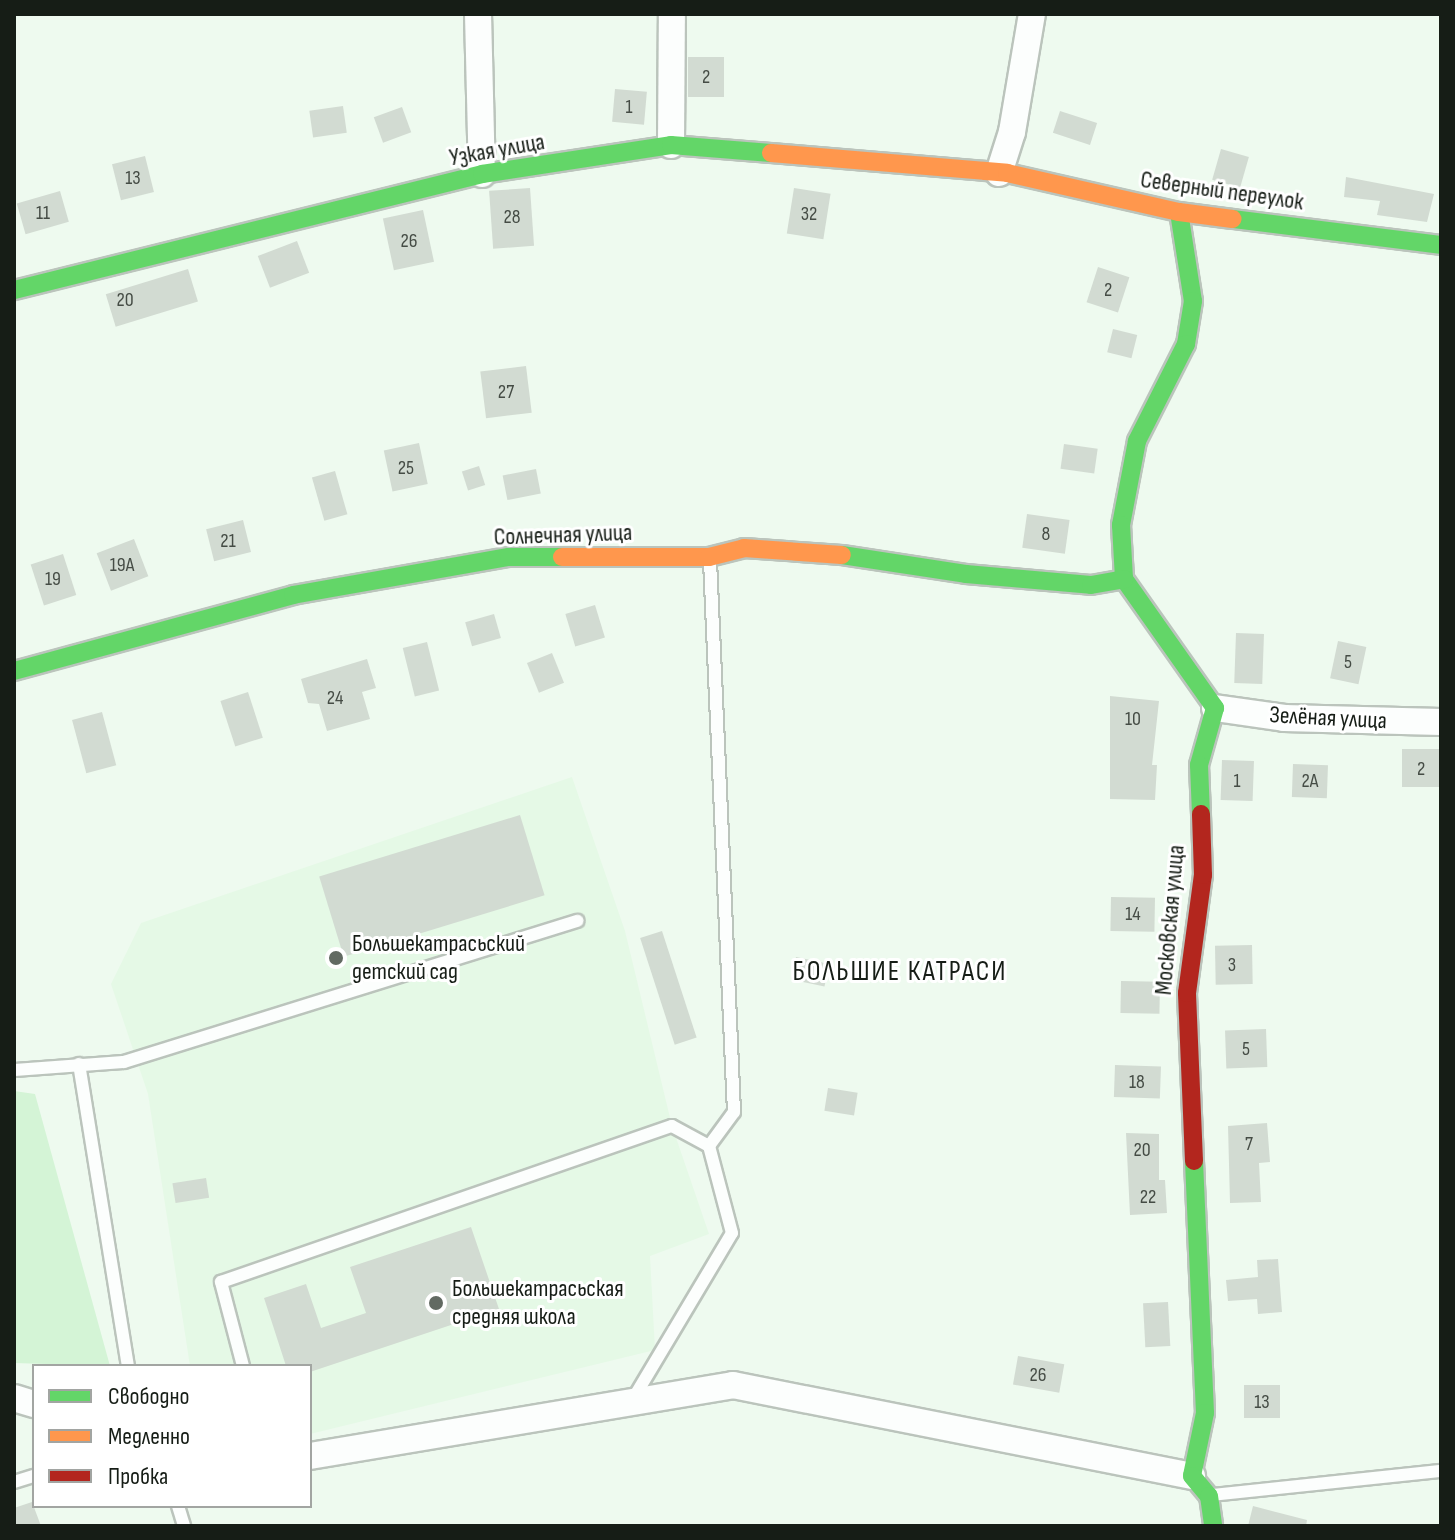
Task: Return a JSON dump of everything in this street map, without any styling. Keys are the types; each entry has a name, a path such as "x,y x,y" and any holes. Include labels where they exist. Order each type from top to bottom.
{"street":[{"path":"478,14 482,174"},
{"path":"671,145 672,14"},
{"path":"999,173 1012,132 1032,14"},
{"name":"Узкая улица","path":"14,290 482,174 671,145 999,173"},
{"name":"Северный переулок","path":"999,173 1179,212 1441,245"},
{"path":"1179,212 1193,301 1186,344 1137,441 1121,525 1124,579 1215,708"},
{"name":"Солнечная улица","path":"14,671 293,595 509,557 709,557 744,548 862,556 966,574 1091,585 1124,579"},
{"name":"Зелёная улица","path":"1215,708 1284,718 1441,722"},
{"name":"Московская улица","path":"1213,1526 1200,1486 1205,1413 1187,993 1203,875 1199,765 1215,708"},
{"path":"312,1456 733,1385 1200,1486"}],"lane":[{"path":"1012,132 1015,151 1049,186"},
{"path":"709,557 734,1112 709,1146"},
{"path":"14,1070 124,1062 578,921"},
{"path":"79,1064 128,1364"},
{"path":"242,1364 221,1282 672,1126 709,1146 732,1233 632,1401"},
{"path":"1200,1486 1383,1481 1420,1470 1441,1471"}],"shaded area":[{"path":"572,777 625,931 672,1126 709,1234 650,1256 655,1350 312,1434 312,1364 190,1364 148,1094 111,984 141,923"},
{"path":"14,1091 35,1094 109,1364 14,1363"}],"building":[{"path":"688,57 724,57 724,97 688,97"},
{"path":"615,89 647,92 644,125 612,122"},
{"path":"343,106 347,133 313,137 309,111"},
{"path":"402,107 411,132 383,143 374,117"},
{"path":"1060,111 1097,123 1090,145 1053,133"},
{"path":"1221,149 1249,157 1240,188 1212,180"},
{"path":"145,156 154,192 121,200 112,164"},
{"path":"1346,177 1434,194 1427,222 1377,215 1380,201 1344,197"},
{"path":"530,188 534,246 493,249 489,191"},
{"path":"794,188 831,194 823,239 787,233"},
{"path":"60,191 69,222 26,234 17,203"},
{"path":"423,210 434,262 394,270 383,219"},
{"path":"297,241 309,273 270,288 258,256"},
{"path":"1098,267 1129,277 1118,312 1087,302"},
{"path":"188,269 198,302 116,327 106,294"},
{"path":"1113,329 1137,335 1131,358 1107,352"},
{"path":"526,366 532,413 486,418 480,372"},
{"path":"419,443 428,484 393,492 384,450"},
{"path":"1064,444 1098,449 1094,473 1061,469"},
{"path":"479,466 485,485 468,491 462,472"},
{"path":"536,469 541,494 507,500 503,475"},
{"path":"335,471 347,514 324,521 312,478"},
{"path":"1027,514 1070,520 1065,554 1022,548"},
{"path":"243,520 251,552 214,561 206,529"},
{"path":"134,539 148,576 111,591 97,553"},
{"path":"63,554 76,595 44,605 31,565"},
{"path":"595,605 605,638 575,647 565,614"},
{"path":"494,614 501,638 472,646 465,622"},
{"path":"1236,633 1264,634 1262,684 1234,683"},
{"path":"1338,641 1366,647 1358,684 1330,678"},
{"path":"427,642 439,691 415,697 403,648"},
{"path":"552,653 564,683 539,693 527,663"},
{"path":"367,659 376,688 362,692 370,719 327,731 319,704 308,703 301,679"},
{"path":"248,692 263,738 235,747 220,701"},
{"path":"1110,696 1159,701 1152,765 1157,765 1155,800 1110,799"},
{"path":"102,712 116,765 86,773 72,720"},
{"path":"1402,749 1441,749 1441,787 1402,787"},
{"path":"1222,760 1254,761 1253,801 1221,800"},
{"path":"1293,764 1328,765 1327,798 1292,797"},
{"path":"520,815 545,895 344,957 319,876"},
{"path":"1111,897 1155,898 1154,932 1110,931"},
{"path":"662,931 697,1038 675,1045 640,938"},
{"path":"1252,945 1253,984 1216,985 1215,946"},
{"path":"796,957 829,964 824,987 791,979"},
{"path":"1121,981 1160,982 1159,1014 1120,1013"},
{"path":"1266,1029 1267,1067 1226,1068 1225,1030"},
{"path":"1115,1065 1161,1067 1160,1099 1114,1097"},
{"path":"828,1088 858,1093 854,1115 824,1111"},
{"path":"1267,1123 1270,1162 1259,1163 1261,1202 1230,1203 1228,1126"},
{"path":"1126,1133 1159,1134 1159,1180 1165,1180 1167,1213 1130,1215"},
{"path":"206,1178 209,1198 176,1203 172,1183"},
{"name":"Большекатрасьская средняя школа","path":"471,1227 499,1309 312,1371 312,1364 285,1364 264,1298 306,1284 321,1328 366,1313 350,1267"},
{"path":"1278,1259 1282,1312 1258,1314 1257,1299 1228,1301 1226,1280 1258,1277 1257,1260"},
{"path":"1168,1302 1170,1346 1145,1347 1143,1303"},
{"path":"1018,1356 1064,1364 1059,1393 1013,1385"},
{"path":"1244,1385 1280,1385 1280,1418 1244,1418"},
{"path":"32,1502 41,1526 14,1526 14,1508"},
{"path":"1253,1506 1307,1520 1306,1526 1248,1526"}],"traffic: fast":[{"path":"14,290 482,174 671,145 771,153"},
{"path":"1179,212 1193,301 1186,344 1137,441 1121,525 1124,579 1215,708 1199,765 1201,814"},
{"path":"1233,219 1441,245"},
{"path":"842,555 966,574 1091,585 1124,579"},
{"path":"14,671 293,595 509,557 562,557"},
{"path":"1194,1161 1205,1413 1192,1476 1209,1496 1213,1526"}],"traffic: slow":[{"path":"771,153 1007,173 1179,212 1233,219"},
{"path":"562,557 709,557 744,548 842,555"}],"traffic: jam":[{"path":"1194,1161 1187,993 1203,875 1201,814"}],"place":[{"name":"Большекатрасьский детский сад","path":"336,958"},
{"name":"Большекатрасьская средняя школа","path":"436,1303"}],"district":[{"name":"БОЛЬШИЕ КАТРАСИ","path":"900,972"}]}
